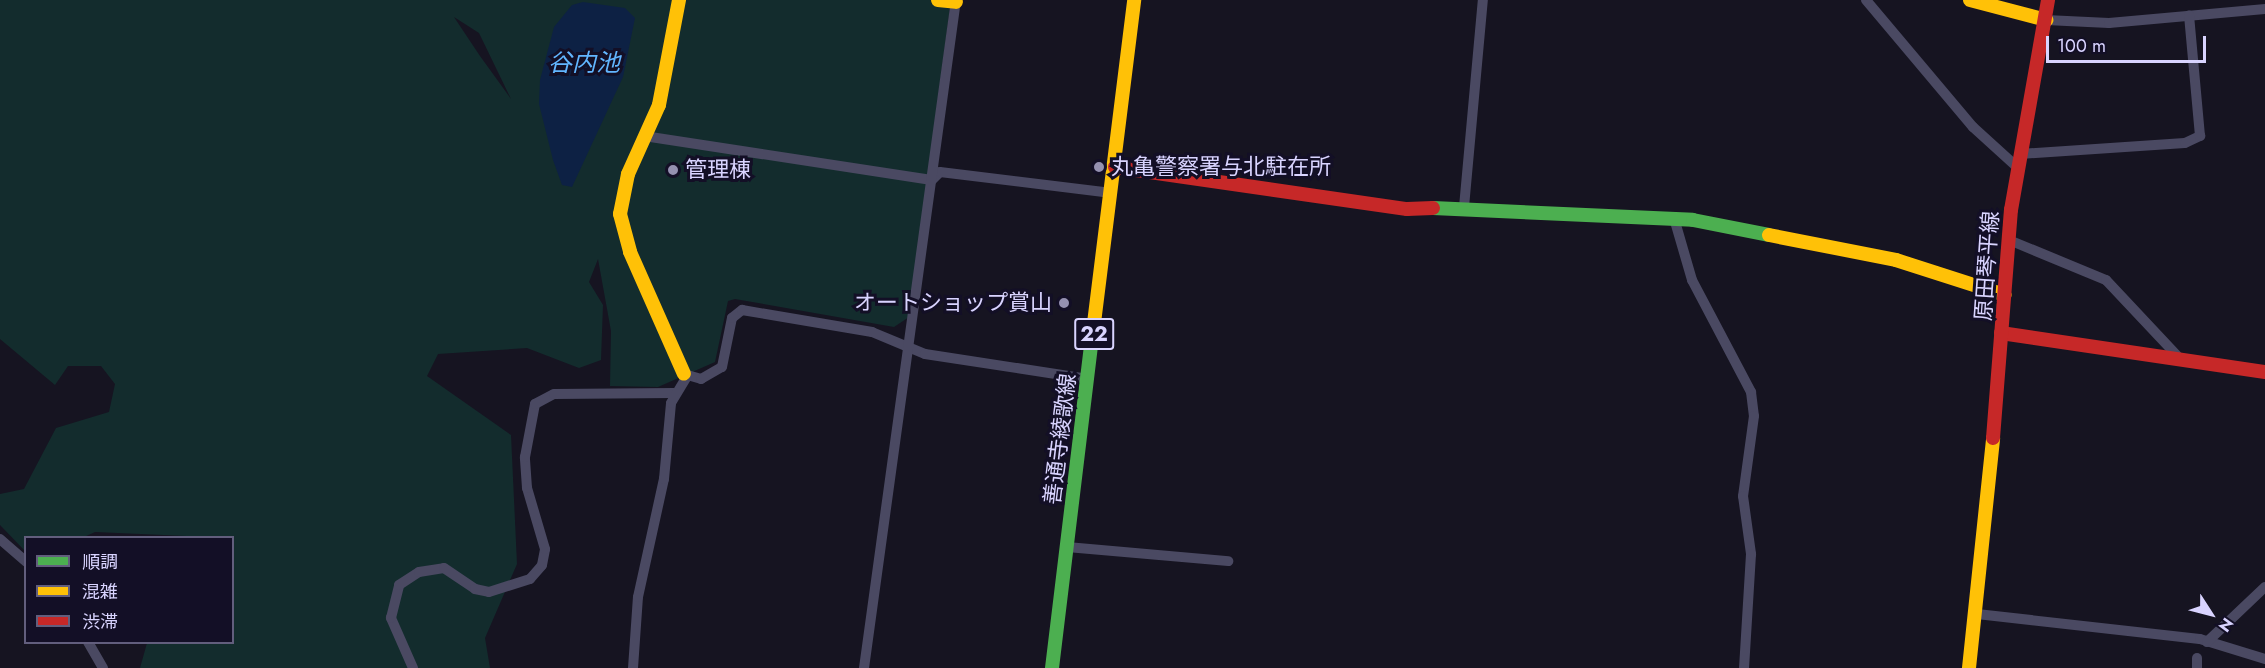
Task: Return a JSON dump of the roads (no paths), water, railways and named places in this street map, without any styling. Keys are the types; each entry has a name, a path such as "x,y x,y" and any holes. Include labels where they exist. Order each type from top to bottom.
{"street":[{"path":"679,0 666,79 622,196 624,236 686,375"},
{"path":"864,668 956,1 938,0"},
{"name":"善通寺綾歌線","path":"1052,668 1134,0"},
{"path":"1464,207 1483,0"},
{"path":"1866,0 1973,127 2019,161 2186,143 2200,136 2189,16"},
{"path":"1970,0 2047,10 2189,16 2265,9"},
{"name":"原田琴平線","path":"2047,10 2019,161 2001,333 2265,372"},
{"path":"644,136 932,180"},
{"path":"1115,167 1407,210 1464,207 1674,218 1896,260 2005,295"},
{"path":"932,180 940,172 1112,193"},
{"path":"1674,218 1692,280 1751,392 1754,416 1743,496 1751,554 1744,668"},
{"path":"2009,240 2106,280 2182,360"},
{"path":"686,375 701,379 722,367 732,318 742,310 872,332 909,350 1089,380"},
{"path":"1969,668 1977,614 2001,333"},
{"path":"633,668 640,587 664,479 674,393 686,375"},
{"path":"413,668 391,618 399,585 419,572 444,568 475,589 489,592 530,579 542,565 545,549 527,488 525,457 535,404 554,394 674,393"},
{"path":"0,539 24,560"},
{"path":"1067,547 1228,561"},
{"path":"2207,642 2265,587"},
{"path":"1977,614 2207,642 2265,659"},
{"path":"89,644 103,668"}],"water":[{"name":"谷内池","path":"583,2 625,8 635,18 623,77 572,187 562,185 553,160 539,104 540,80 554,27 572,5"}],"place":[{"name":"丸亀警察署与北駐在所","path":"1099,167"},
{"name":"管理棟","path":"673,170"},
{"name":"オートショップ賞山","path":"1064,303"}]}
